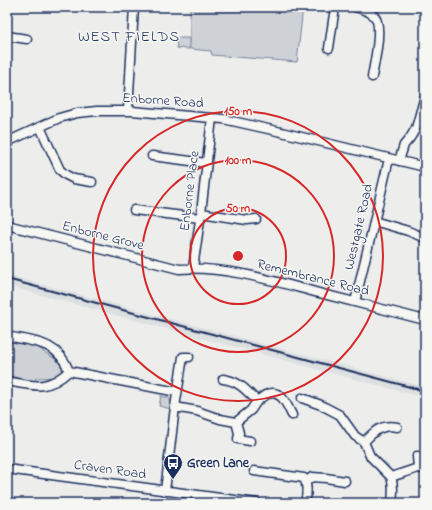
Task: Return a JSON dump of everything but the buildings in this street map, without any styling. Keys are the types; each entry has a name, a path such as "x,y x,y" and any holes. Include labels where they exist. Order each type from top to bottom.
{"street":[{"path":"128,111 134,7"},
{"path":"329,48 335,7"},
{"path":"355,7 365,10 375,17 378,26 372,77"},
{"path":"7,36 27,39"},
{"path":"398,161 404,145 416,128 425,96"},
{"name":"Enborne Road","path":"7,142 59,118 84,112 128,111 212,118 277,131 425,168"},
{"name":"Enborne Place","path":"193,268 201,216 212,118"},
{"path":"40,126 60,170 70,177 83,177 92,182"},
{"path":"152,156 206,163"},
{"name":"Westgate Road","path":"355,302 389,159"},
{"path":"134,210 247,220 256,219"},
{"path":"374,221 408,231 425,238"},
{"name":"Enborne Grove","path":"7,225 179,269 193,268"},
{"name":"Remembrance Road","path":"193,268 218,269 262,278 425,320"},
{"path":"7,336 42,343 54,349 65,360 69,371"},
{"path":"165,491 177,392 183,357 189,356"},
{"path":"7,381 31,385 49,384 60,379 69,371"},
{"path":"69,371 177,392"},
{"path":"223,379 232,380 239,384 257,401"},
{"path":"236,422 266,394 274,393 282,397 292,415"},
{"path":"302,398 321,405 340,415 355,436 364,442 370,456 391,477 393,482 392,503"},
{"path":"175,407 197,411 220,419 236,422"},
{"path":"236,422 239,433 238,439 250,441"},
{"path":"364,442 382,426 397,426"},
{"path":"391,477 421,469 417,456"},
{"name":"Craven Road","path":"7,469 165,491 223,501 257,503"},
{"path":"254,470 304,478 310,476 345,481"},
{"path":"306,503 310,476"}],"shaded area":[{"path":"190,7 303,7 297,62 212,55 211,51 190,49"},
{"path":"176,38 189,38 189,49 177,48"},
{"path":"7,275 425,387 425,398 7,286"},
{"path":"7,340 42,347 42,351 57,360 59,358 65,370 60,377 36,378 35,383 7,378"},
{"path":"161,396 169,398 172,404 171,409 159,406"}],"railway":[{"path":"7,279 425,391"}],"place":[{"name":"Green Lane","path":"173,480"}],"district":[{"name":"WEST FIELDS","path":"129,37"}]}
